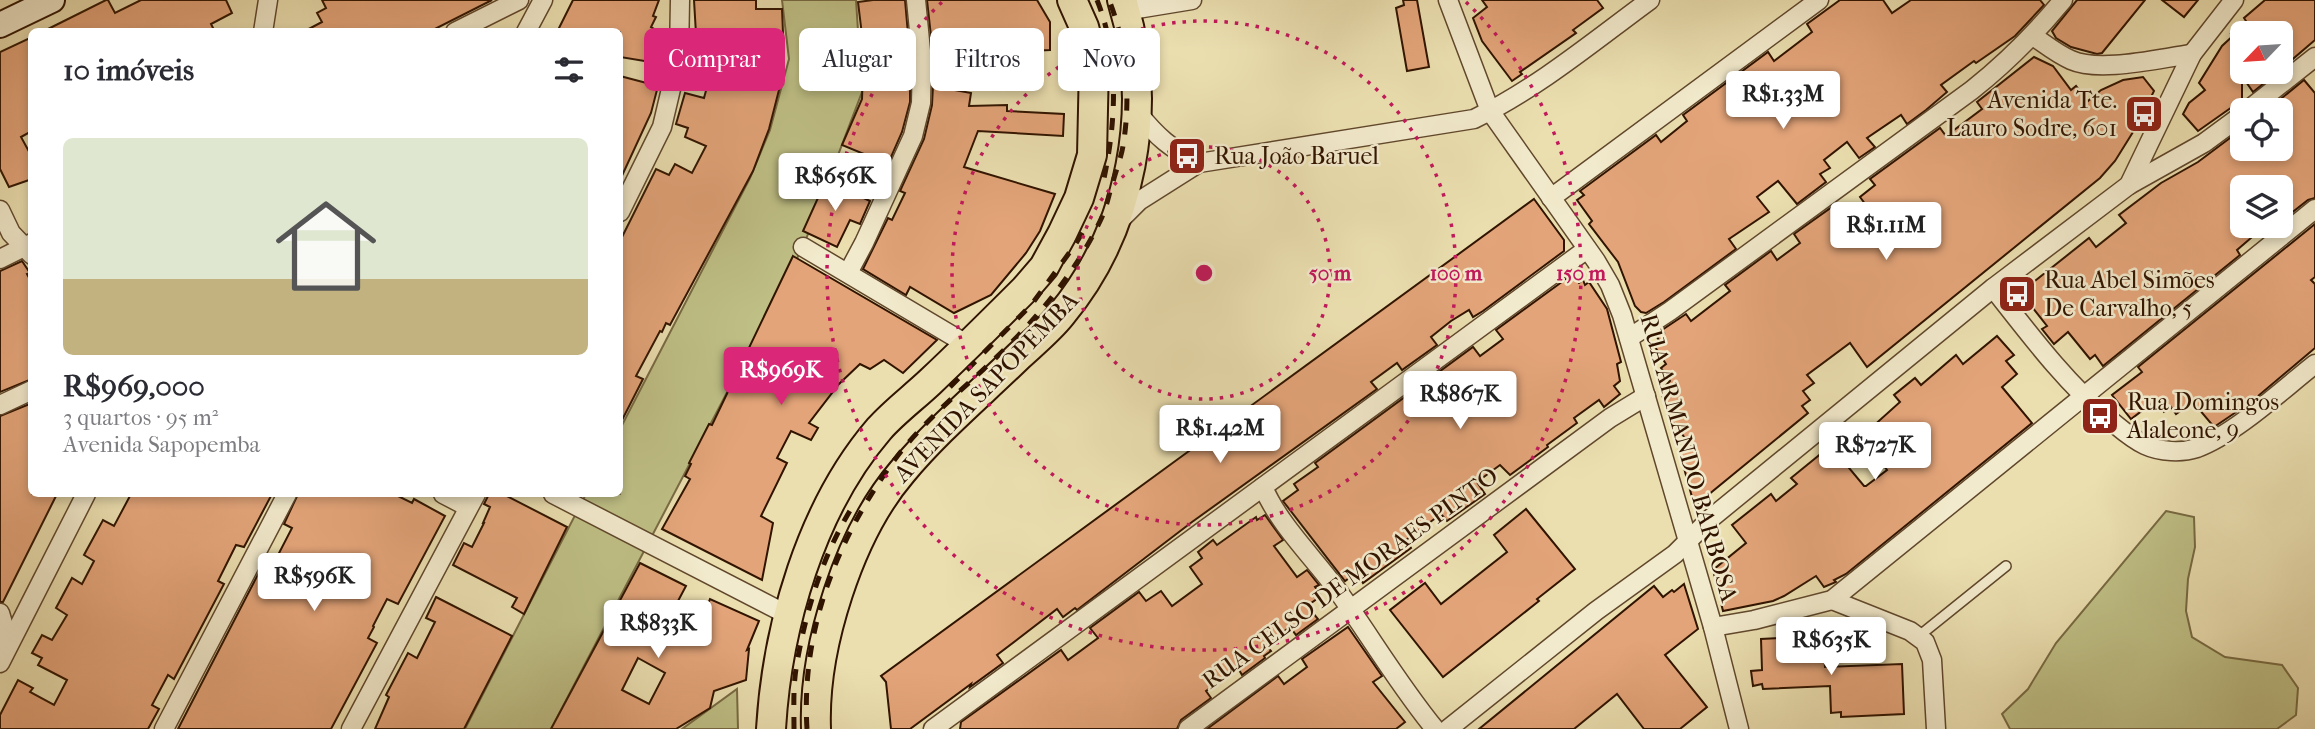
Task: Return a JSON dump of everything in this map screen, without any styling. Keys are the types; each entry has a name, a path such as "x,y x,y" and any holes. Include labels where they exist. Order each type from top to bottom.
{"main road":[{"name":"AVENIDA SAPOPEMBA","path":"1072,0 1083,28"},
{"name":"AVENIDA SAPOPEMBA","path":"816,729 823,649 839,592 858,540 877,505 901,472 935,436 1060,317 1085,284 1111,231 1123,196 1134,145 1138,103 1132,39 1117,4"},
{"path":"1097,28 1117,4"},
{"name":"AVENIDA SAPOPEMBA","path":"771,729 779,658 789,615 801,571 819,524 849,472 879,430 1025,289 1044,267 1079,198 1092,155 1095,91"}],"street":[{"path":"0,25 52,0"},
{"path":"263,28 268,0"},
{"path":"463,28 519,0"},
{"path":"528,28 543,0"},
{"path":"623,206 662,127 679,55 680,0"},
{"path":"848,273 913,136 921,103 922,61 916,0"},
{"path":"1117,4 1192,0"},
{"name":"RUA ARMANDO BARBOSA","path":"1448,0 1490,111 1587,249 1610,285 1622,315 1689,541 1738,729"},
{"path":"1111,231 1139,201 1199,163 1475,119 1555,69 1650,0"},
{"path":"1550,198 1819,0"},
{"path":"1629,338 1670,311 1972,90 2004,65 2063,0"},
{"path":"2129,185 2192,54 2234,0"},
{"path":"2033,36 2056,52 2083,64 2121,63 2192,54"},
{"path":"2263,98 2315,57"},
{"path":"1137,112 1156,136 1199,163"},
{"path":"1448,729 1596,611 1675,554 1710,519 1993,288 2129,185 2204,143 2230,124"},
{"path":"1713,627 1754,620 1832,600 2315,209"},
{"path":"0,210 11,233 28,247"},
{"path":"803,247 968,345"},
{"path":"0,258 28,248"},
{"path":"938,728 1587,249"},
{"path":"1993,288 2060,373 2123,431 2147,446 2163,451 2195,449 2216,440 2315,365"},
{"path":"0,405 28,392"},
{"name":"RUA CELSO DE MORAES PINTO","path":"1188,729 1610,418 1646,396"},
{"path":"1262,487 1270,504 1350,608 1407,695 1435,729"},
{"path":"0,663 84,497"},
{"path":"164,729 285,497"},
{"path":"559,497 789,615"},
{"path":"351,729 472,500"},
{"path":"1832,600 1919,636 1930,651 1932,660 1936,729"},
{"path":"0,613 9,644"}],"lane":[{"path":"1919,636 2006,566"}],"green space":[{"path":"782,0 856,0 858,28 799,28 799,91 862,92 803,247 551,729 465,729 584,497 623,497 623,423 750,178 770,130 780,91 785,91 785,74 789,59"},
{"path":"2166,511 2194,517 2195,547 2188,579 2186,611 2192,637 2225,657 2282,665 2298,688 2296,715 2277,729 2010,729 2002,714 2028,689 2056,643"},
{"path":"737,689 738,729 682,729"}],"building":[{"path":"106,0 115,13 141,0 226,0 232,13 211,24 213,28 50,28"},
{"path":"322,0 492,0 437,28 311,28 322,22 317,13 326,8"},
{"path":"573,0 659,0 653,16 656,17 653,28 644,28 644,61 623,57 623,28 559,28"},
{"path":"694,0 756,0 756,9 782,9 783,28 696,28"},
{"path":"905,0 907,28 861,28 858,2"},
{"path":"927,0 1037,0 1050,22 1050,50 1044,50 1044,28 930,28"},
{"path":"1403,0 1417,0 1429,67 1407,71 1396,8 1404,5"},
{"path":"1482,0 1597,0 1603,8 1573,30 1576,33 1520,72 1522,74 1512,81 1482,41 1473,18 1487,7"},
{"path":"1840,0 1883,0 1892,13 1911,0 2040,0 2044,5 2015,36 1941,85 1947,92 1926,110 1907,124 1901,115 1867,138 1875,147 1859,158 1847,142 1824,160 1830,168 1820,174 1826,182 1797,204 1778,181 1757,197 1769,212 1729,239 1736,249 1664,302 1646,313 1641,312 1635,306 1618,262 1589,224 1592,221 1577,200 1584,195 1580,191 1656,135 1661,142 1687,121 1683,115 1768,52 1774,61 1812,32 1807,24"},
{"path":"2077,0 2145,0 2102,53 2097,54 2071,47 2056,38 2052,31"},
{"path":"2162,0 2198,0 2184,17"},
{"path":"2265,0 2315,0 2315,40 2293,59 2293,21 2246,21 2244,18"},
{"path":"28,39 28,133 21,137 28,150 28,180 9,187 0,169 0,52"},
{"path":"2230,39 2230,84 2242,84 2242,98 2230,98 2230,108 2198,131 2183,114 2189,103 2205,90 2199,83 2222,46"},
{"path":"2034,57 2053,66 2071,90 2076,86 2088,101 2101,90 2123,80 2143,77 2154,91 2115,161 2100,178 1867,367 1850,343 1807,375 1814,383 1803,391 1810,400 1802,406 1808,413 1697,504 1692,497 1679,450 1691,446 1672,421 1670,422 1661,391 1670,381 1661,368 1666,364 1655,347 1661,343 1657,337 1664,333 1662,330 1686,314 1691,321 1730,291 1725,285 1771,251 1777,260 1800,243 1794,234 1832,207 1859,243 1882,227 1860,197 1875,185 1870,179 1940,128 1946,136 1982,109 1977,102"},
{"path":"623,77 644,82 644,91 657,91 651,113 623,174"},
{"path":"2304,80 2315,93 2315,198 2293,212 2293,175 2230,175 2230,238 2251,238 2237,250 2240,255 2103,366 2095,355 2090,359 2068,332 2054,344 2042,329 2047,326 2029,303 2023,307 2018,302 2021,292 2089,238 2096,247 2126,223 2119,215 2161,183 2198,162 2230,138 2230,161 2293,161 2293,98 2282,98"},
{"path":"2248,84 2263,84 2253,92"},
{"path":"706,91 779,91 769,129 753,171 670,325 666,323 662,332 660,331 636,376 643,379 623,418 623,235 656,169 669,175 675,164 692,173 706,146 685,137 688,128 676,124 685,93 704,98"},
{"path":"862,91 910,91 910,102 902,132 888,164 842,145 862,99"},
{"path":"933,91 960,91 971,93 969,106 1007,105 1007,111 1064,114 1063,136 978,131 964,167 1055,194 1040,231 1026,253 991,295 954,313 910,287 906,295 863,269 888,218 892,220 905,193 900,191 924,139"},
{"path":"826,180 870,201 860,224 850,220 837,247 803,231"},
{"path":"1534,199 1564,240 1564,251 1483,311 1473,317 1469,310 1451,321 1431,337 1437,345 1402,370 1397,363 1371,382 1377,389 1192,522 1077,610 1075,608 1063,617 1057,609 997,655 1003,663 970,687 971,684 910,729 891,729 886,682 881,676"},
{"path":"2315,224 2315,277 2311,280 2315,284 2315,348 2251,402 2214,427 2193,402 2176,414 2171,407 2164,412 2155,401 2131,419 2112,395 2142,372 2138,367"},
{"path":"793,256 937,340 903,373 884,360 870,369 860,364 839,384 809,423 818,428 811,440 791,431 777,458 787,463 761,516 773,523 762,580 662,529 690,479 685,476 691,464 689,463 709,424 712,425"},
{"path":"22,261 28,270 28,381 0,392 0,271"},
{"path":"1570,276 1579,283 1583,280 1585,285 1589,282 1607,309 1621,362 1617,364 1620,381 1614,386 1620,394 1604,407 1599,400 1574,418 1577,423 1510,475 1500,465 1477,482 1485,494 1447,521 1441,514 1406,540 1411,548 1363,583 1356,573 1345,581 1283,501 1298,490 1294,484 1318,467 1315,463 1473,347 1480,356 1503,339 1496,330"},
{"path":"1997,336 2014,355 2006,361 2017,374 2002,387 2032,423 1846,574 1834,580 1836,582 1824,587 1816,576 1773,601 1723,611 1713,570 1746,543 1732,525 1771,494 1776,501 1797,484 1791,478 1828,448 1837,459 1840,457 1866,486 1887,470 1861,437 1900,402 1894,395 1915,378 1921,385 1956,355 1963,364"},
{"path":"28,405 28,497 56,497 3,602 0,602 0,416"},
{"path":"129,497 270,497 244,547 236,545 218,581 224,584 174,679 168,675 152,705 159,709 148,729 0,729 0,715 18,680 33,688 30,692 54,705 67,680 38,665 42,658 32,653 42,635 52,640 67,615 56,608 72,578 82,584 94,561 84,555 103,520 114,526"},
{"path":"297,497 400,497 412,503 414,499 445,516 398,604 387,599 368,638 377,643 331,729 178,729 268,555 276,559 292,528 284,524"},
{"path":"488,497 509,497 567,527 524,614 512,607 517,598 453,565 464,543 472,547 490,507 484,504"},
{"path":"1526,509 1575,569 1443,677 1390,610 1425,583 1441,604 1507,552 1494,535"},
{"path":"1265,515 1283,540 1274,546 1297,577 1307,570 1319,585 1315,587 1321,596 1307,606 1318,619 1296,635 1290,627 1266,645 1271,651 1265,658 1242,675 1238,668 1206,691 1211,698 1181,720 1177,729 960,729 961,722 1061,650 1068,660 1098,638 1090,628 1139,592 1146,601 1161,591 1172,606 1202,584 1190,567 1202,558 1198,552 1213,540 1217,545 1256,517 1257,520"},
{"path":"640,563 686,586 678,601 705,612 710,599 759,621 747,650 749,649 746,680 714,691 710,708 676,729 551,729","holes":["638,658 665,673 649,704 622,690"]},
{"path":"1684,584 1698,629 1665,655 1707,707 1680,729 1644,729 1617,694 1574,729 1479,729 1654,586 1663,597"},
{"path":"436,597 512,636 464,729 375,729 389,697 386,695 408,653 417,658 435,622 426,618"},
{"path":"1348,627 1382,676 1373,682 1405,722 1396,729 1207,729 1278,676 1284,684 1307,667 1302,659"},
{"path":"1823,636 1825,667 1902,664 1904,714 1841,717 1841,712 1831,713 1830,686 1763,689 1762,684 1753,686 1751,671 1762,670 1761,639"}],"railway":[{"path":"1097,0 1109,44 1114,91 1111,138 1103,183"},
{"path":"807,729 810,657 817,622 826,588 855,523 873,492 906,446 933,416 1009,345 1049,301 1073,269 1102,217 1122,150 1127,110 1123,53 1109,0"},
{"path":"950,387 1032,304 1087,225"},
{"path":"794,729 795,676 804,627 823,566 851,509"}],"place":[{"name":"Avenida Tte. Lauro Sodre, 601","path":"2144,114"},
{"name":"Rua João Baruel","path":"1187,156"},
{"name":"Rua Abel Simões De Carvalho, 5","path":"2017,294"},
{"name":"Rua Domingos Alaleone, 9","path":"2100,416"}]}
